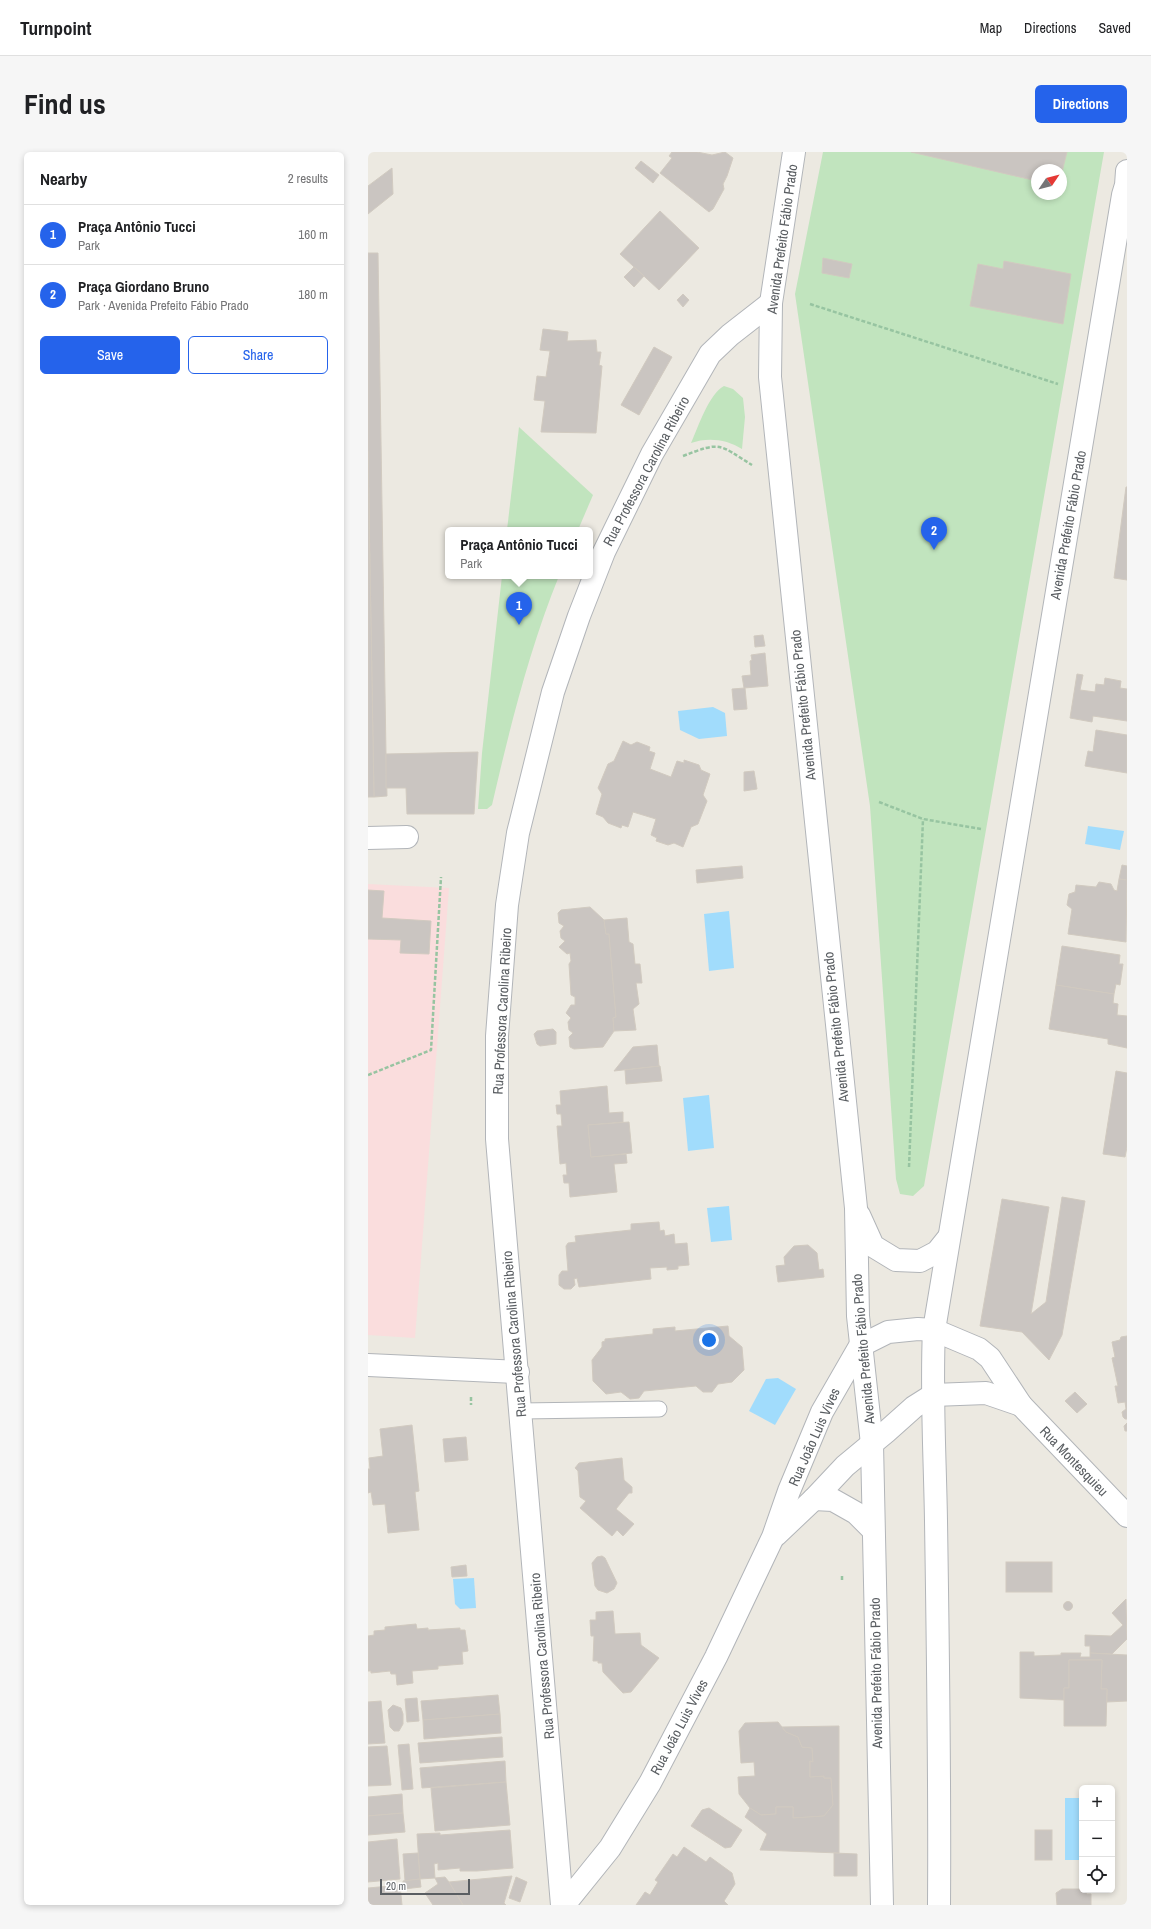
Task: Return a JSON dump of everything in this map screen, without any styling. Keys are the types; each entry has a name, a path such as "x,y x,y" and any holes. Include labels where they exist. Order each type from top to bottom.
{"street":[{"name":"Avenida Prefeito Fábio Prado","path":"794,152 771,303 770,377 856,1208 856,1286 860,1346 872,1444 882,1905"},
{"name":"Avenida Prefeito Fábio Prado","path":"939,1905 940,1759 936,1470 933,1395 934,1330 948,1236 1122,195 1127,180"},
{"name":"Rua Professora Carolina Ribeiro","path":"563,1905 497,1138 497,1036 508,905 518,833 553,692 579,616 604,552 652,454 710,354 730,335 771,303"},
{"path":"368,838 408,838"},
{"path":"856,1208 873,1246 896,1260 920,1261 938,1252 948,1236"},
{"path":"860,1346 888,1332 918,1329 934,1330"},
{"name":"Rua Montesquieu","path":"934,1330 979,1349 990,1358 1022,1405 1127,1516"},
{"name":"Rua João Luis Vives","path":"563,1905 610,1848 650,1783 716,1657 773,1537 789,1491 822,1412 860,1346"},
{"path":"368,1364 518,1372"},
{"name":"Rua Montesquieu","path":"933,1395 986,1393 1022,1405"},
{"name":"Rua João Luis Vives","path":"773,1537 814,1499 845,1466 914,1406 933,1395"},
{"name":"Rua João Luis Vives","path":"814,1499 833,1500 856,1513 873,1530"}],"lane":[{"path":"521,1411 659,1409"}],"path":[{"path":"810,304 1058,384"},
{"path":"682,457 712,446 722,446 754,466"},
{"path":"879,802 923,819 981,829"},
{"path":"909,1167 923,819"},
{"path":"368,1075 431,1050 441,877"},
{"path":"471,1396 471,1405"}],"shaded area":[{"path":"368,884 449,888 415,1338 368,1335"}],"green space":[{"path":"823,152 1104,152 924,1186 913,1196 900,1194 896,1179 870,806 795,294"},
{"path":"724,386 733,389 743,398 745,417 742,449 730,443 717,440 704,440 691,443 709,403"},
{"path":"519,427 593,495 579,527 507,527"},
{"path":"502,579 558,579 529,660 492,805 487,809 478,809 482,753"}],"water":[{"path":"713,707 725,713 727,736 699,739 680,730 678,711"},
{"path":"1088,826 1124,831 1120,850 1085,844"},
{"path":"729,911 734,968 709,971 704,914"},
{"path":"709,1095 714,1148 688,1151 683,1098"},
{"path":"729,1206 732,1240 711,1242 707,1208"},
{"path":"778,1378 796,1389 775,1425 749,1411 766,1379"},
{"path":"474,1578 476,1608 460,1609 455,1604 453,1579"},
{"path":"1065,1798 1079,1798 1079,1860 1065,1860"}],"building":[{"path":"672,152 697,152 712,155 725,152 733,158 723,184 724,189 713,209 709,212 660,173 672,158 669,156"},
{"path":"911,152 1067,152 1064,164 1031,164 1031,180"},
{"path":"641,161 659,175 653,183 635,168"},
{"path":"392,168 393,194 368,214 368,186"},
{"path":"660,211 699,248 659,290 620,254"},
{"path":"368,253 378,253 387,796 374,797 368,451"},
{"path":"823,258 852,264 849,278 822,273"},
{"path":"1004,261 1071,274 1063,324 970,306 978,264 1003,269"},
{"path":"634,267 644,276 634,287 624,277"},
{"path":"683,294 689,300 683,307 677,300"},
{"path":"543,329 568,332 567,341 596,340 597,352 601,352 599,365 602,366 596,433 541,432 545,401 534,400 537,376 546,377 550,351 540,350"},
{"path":"654,347 672,357 639,415 621,405"},
{"path":"368,451 374,797 368,797"},
{"path":"1127,487 1127,580 1114,578"},
{"path":"763,635 765,646 755,647 754,636"},
{"path":"765,653 768,686 744,688 742,676 751,675 751,655"},
{"path":"1077,674 1083,675 1080,690 1095,692 1096,684 1104,685 1105,678 1121,681 1120,688 1127,689 1127,721 1093,716 1092,722 1070,718"},
{"path":"745,688 747,709 734,710 732,689"},
{"path":"1096,730 1127,735 1127,773 1085,766 1088,751 1093,752"},
{"path":"623,741 631,745 637,742 650,747 649,751 655,753 650,769 671,777 677,761 684,763 684,760 699,765 701,770 710,774 703,795 707,801 698,824 691,827 683,847 674,843 668,845 656,841 657,838 651,835 656,819 633,812 628,827 622,825 621,828 608,823 603,817 596,814 602,794 598,788 608,764 614,761"},
{"path":"478,752 474,814 407,814 406,788 386,788 386,754"},
{"path":"754,771 757,789 744,791 744,772"},
{"path":"1122,865 1127,866 1127,880 1119,879"},
{"path":"742,866 743,878 697,883 696,870"},
{"path":"1119,879 1127,880 1126,942 1068,934 1072,909 1067,905 1069,894 1075,892 1076,885 1096,887 1099,882 1111,884 1114,890 1117,891"},
{"path":"368,890 384,891 382,918 431,921 429,954 400,953 401,940 368,939"},
{"path":"590,907 604,920 606,934 609,934 616,1017 613,1018 614,1031 603,1047 574,1049 570,1047 569,1037 573,1033 569,1030 568,1022 571,1018 566,1013 571,1005 575,1005 575,997 571,995 569,964 571,961 570,953 567,954 559,947 565,941 561,938 560,931 564,926 559,923 558,913 561,910"},
{"path":"627,918 629,942 633,944 635,964 640,964 642,983 636,983 639,1004 633,1009 636,1030 614,1031 613,1018 616,1017 609,934 606,934 604,920"},
{"path":"1062,946 1120,955 1119,964 1123,964 1120,985 1116,984 1114,994 1056,985"},
{"path":"1056,985 1114,994 1113,1003 1118,1004 1117,1015 1127,1016 1127,1048 1108,1044 1108,1039 1049,1029"},
{"path":"553,1029 556,1032 556,1044 540,1046 537,1044 534,1034 537,1031"},
{"path":"657,1045 659,1066 614,1071 633,1047"},
{"path":"660,1066 662,1081 626,1084 625,1070"},
{"path":"1116,1071 1127,1073 1127,1147 1125,1157 1103,1154"},
{"path":"607,1086 609,1113 623,1112 623,1122 588,1125 591,1157 626,1154 627,1163 614,1164 617,1192 570,1197 569,1183 564,1183 563,1175 567,1175 566,1163 560,1164 557,1126 562,1126 561,1114 557,1114 556,1105 561,1105 560,1091"},
{"path":"629,1122 632,1153 591,1157 588,1125"},
{"path":"1062,1197 1085,1201 1062,1335 1049,1360 1022,1332 980,1326 1002,1199 1049,1207 1031,1314 1046,1302"},
{"path":"659,1222 660,1231 664,1230 665,1236 674,1234 675,1244 687,1243 689,1265 678,1266 678,1269 667,1270 667,1267 650,1268 651,1279 579,1287 577,1278 574,1279 575,1285 571,1289 564,1289 559,1285 559,1275 562,1271 568,1271 566,1246 568,1243 576,1242 575,1236 631,1230 631,1224"},
{"path":"808,1245 817,1253 819,1270 823,1269 824,1277 778,1282 776,1266 785,1265 784,1257 794,1246"},
{"path":"728,1326 729,1336 742,1347 744,1370 732,1382 718,1384 712,1392 703,1392 696,1386 644,1391 639,1398 630,1399 621,1392 606,1394 593,1381 592,1360 602,1347 602,1342 605,1341 605,1339 653,1334 653,1329 675,1327 675,1331"},
{"path":"1127,1336 1127,1419 1125,1419 1122,1412 1126,1409 1125,1402 1118,1403 1115,1386 1118,1386 1112,1358 1115,1357 1112,1342 1120,1340 1121,1337"},
{"path":"1075,1392 1087,1404 1077,1413 1065,1401"},
{"path":"1127,1423 1127,1431 1125,1431 1124,1426"},
{"path":"412,1425 419,1491 415,1492 419,1530 388,1533 385,1504 373,1505 371,1492 368,1493 368,1469 370,1469 369,1458 383,1456 380,1429"},
{"path":"466,1437 468,1460 445,1462 443,1439"},
{"path":"622,1458 624,1480 632,1487 632,1493 629,1493 616,1509 634,1524 623,1536 617,1530 612,1536 580,1508 586,1501 580,1497 578,1471 575,1468 579,1463"},
{"path":"602,1556 605,1558 617,1583 614,1589 607,1593 598,1590 595,1586 592,1563 597,1557"},
{"path":"1006,1562 1052,1562 1052,1592 1006,1592"},
{"path":"466,1565 467,1576 452,1577 451,1567"},
{"path":"1126,1599 1127,1639 1111,1655 1090,1653 1090,1646 1085,1646 1085,1635 1111,1636 1123,1625 1112,1613"},
{"path":"1066,1602 1070,1602 1072,1606 1070,1610 1066,1610 1064,1608 1064,1604"},
{"path":"613,1611 615,1634 640,1633 641,1645 659,1658 631,1692 623,1693 603,1672 602,1663 593,1661 594,1636 591,1636 590,1620 596,1620 596,1612"},
{"path":"416,1624 417,1629 428,1628 428,1630 460,1628 460,1630 465,1630 468,1651 462,1652 463,1664 438,1666 438,1669 412,1671 413,1683 397,1685 396,1674 391,1674 390,1671 371,1673 371,1671 368,1671 368,1636 374,1635 374,1631 385,1630 385,1627"},
{"path":"1020,1652 1034,1652 1034,1656 1061,1655 1061,1653 1081,1653 1080,1657 1090,1657 1090,1653 1127,1655 1127,1701 1107,1702 1107,1689 1101,1689 1102,1660 1069,1660 1069,1688 1064,1688 1064,1700 1020,1698"},
{"path":"1069,1660 1102,1660 1101,1689 1107,1689 1106,1726 1064,1726 1064,1688 1069,1688"},
{"path":"498,1695 500,1714 423,1720 421,1701"},
{"path":"417,1698 419,1721 407,1722 405,1699"},
{"path":"381,1701 385,1743 368,1744 368,1702"},
{"path":"393,1705 401,1708 403,1714 403,1724 399,1731 394,1731 390,1727 388,1710"},
{"path":"500,1714 501,1733 424,1739 423,1720"},
{"path":"778,1722 786,1732 798,1737 802,1747 812,1748 813,1762 810,1761 810,1777 824,1776 824,1778 831,1778 833,1805 824,1816 793,1818 793,1807 776,1807 776,1814 761,1815 750,1808 739,1794 738,1777 755,1776 754,1762 741,1763 739,1731 745,1723"},
{"path":"839,1726 839,1853 760,1850 767,1834 745,1817 750,1808 761,1815 776,1814 776,1807 793,1807 793,1818 824,1816 833,1805 831,1778 824,1778 824,1776 810,1777 810,1761 813,1762 812,1748 802,1747 798,1737 786,1732 782,1727"},
{"path":"502,1737 503,1757 420,1763 418,1743"},
{"path":"409,1744 413,1789 402,1790 398,1745"},
{"path":"387,1746 391,1785 368,1786 368,1747"},
{"path":"505,1761 506,1782 422,1788 420,1768"},
{"path":"506,1782 510,1825 435,1831 431,1788"},
{"path":"402,1794 403,1813 368,1816 368,1797"},
{"path":"709,1808 742,1830 731,1847 725,1848 691,1826 702,1810"},
{"path":"403,1813 405,1832 368,1835 368,1816"},
{"path":"510,1830 513,1868 477,1871 460,1871 460,1868 438,1870 438,1863 434,1864 435,1878 420,1879 417,1834 440,1833 440,1835"},
{"path":"1035,1830 1052,1830 1052,1860 1035,1860"},
{"path":"397,1839 400,1879 368,1882 368,1842"},
{"path":"684,1847 706,1862 710,1857 732,1873 735,1884 724,1901 728,1905 636,1905 645,1892 650,1895 658,1882 655,1880 673,1854 677,1857"},
{"path":"418,1853 420,1879 405,1881 403,1854"},
{"path":"834,1853 857,1854 857,1876 834,1876"},
{"path":"512,1876 504,1903 506,1905 463,1905 449,1882"},
{"path":"445,1877 463,1905 433,1905 425,1893 438,1884 435,1878"},
{"path":"516,1877 527,1882 520,1902 509,1898"},
{"path":"420,1879 421,1887 404,1889 403,1881"},
{"path":"400,1885 402,1905 368,1905 368,1888"},
{"path":"1062,1889 1079,1889 1079,1893 1091,1894 1091,1905 1057,1905 1056,1893"}],"place":[{"name":"Praça Giordano Bruno","path":"934,550"},
{"name":"Praça Antônio Tucci","path":"519,625"}]}
